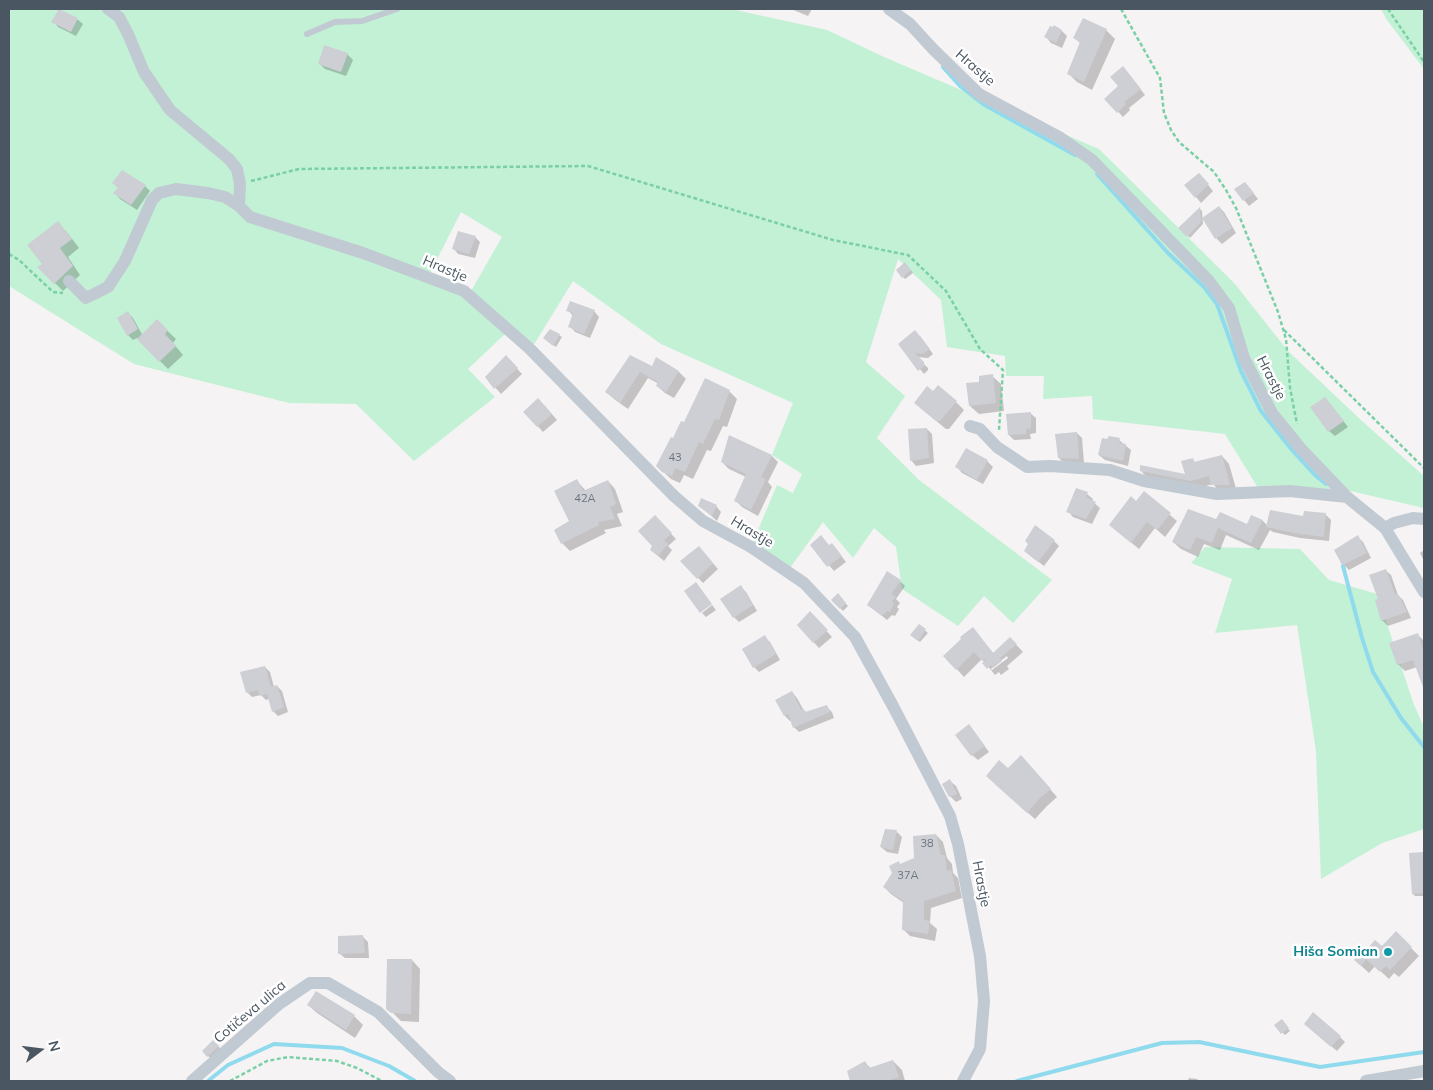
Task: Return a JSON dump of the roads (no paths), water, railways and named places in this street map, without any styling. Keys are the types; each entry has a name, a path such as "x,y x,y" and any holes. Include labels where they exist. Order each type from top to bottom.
{"street":[{"path":"108,9 118,17 128,34 144,72 170,110 229,159 237,169 240,184 239,206"},
{"name":"Hrastje","path":"889,9 910,24 932,49 979,94 1060,137 1092,160 1209,281 1229,308 1244,358 1272,414 1302,450 1347,498 1385,528"},
{"name":"Hrastje","path":"69,281 86,298 108,287 125,261 152,200 159,193 176,189 225,197 239,206 250,217 362,252 464,291 529,348 674,496 703,521 751,548 804,583 855,637 950,816 958,844 980,956 984,1001 980,1049 962,1081"},
{"path":"970,426 980,429 997,447 1027,467 1050,466 1110,470 1144,481 1217,494 1290,491 1347,498"},
{"path":"1424,519 1413,518 1394,523 1385,528 1424,592"},
{"name":"Cotičeva ulica","path":"192,1081 279,1004 310,983 328,983 378,1012 438,1072 450,1081"},
{"path":"1366,1081 1424,1071"}],"lane":[{"path":"307,34 335,22 362,21 397,9"}],"waterway":[{"path":"943,67 960,86 983,104 1075,155"},
{"path":"1097,174 1167,252 1204,287 1217,304 1241,371 1261,411 1292,450 1326,484"},
{"path":"1343,566 1373,672 1401,718 1424,747"},
{"path":"1017,1081 1162,1043 1199,1042 1320,1067 1424,1052"},
{"path":"208,1081 228,1065 274,1044 342,1048 389,1066 415,1081"}],"place":[{"name":"Hiša Somian","path":"1388,952"}]}
